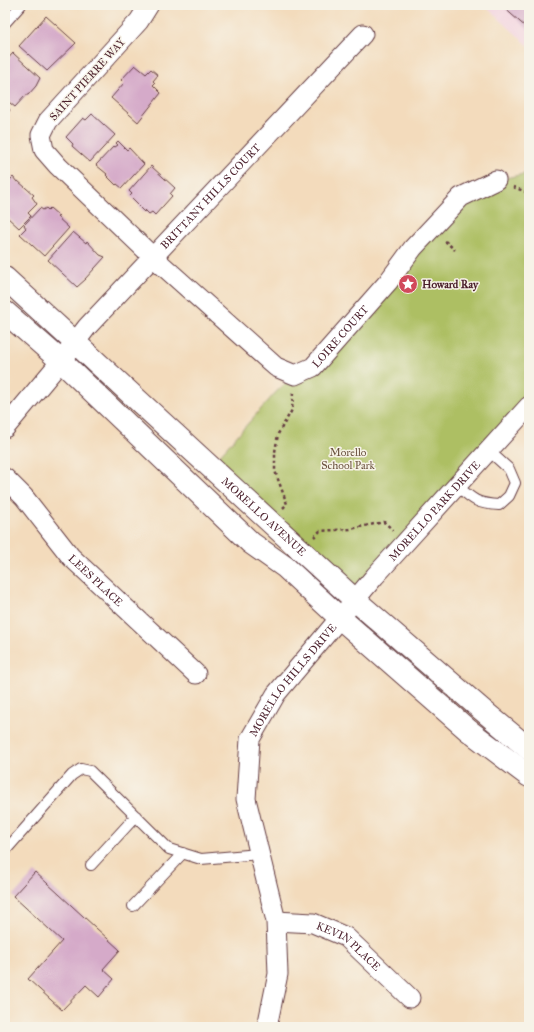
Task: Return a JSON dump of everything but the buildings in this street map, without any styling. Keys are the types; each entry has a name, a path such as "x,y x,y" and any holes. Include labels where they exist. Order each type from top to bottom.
{"street":[{"name":"SAINT PIERRE WAY","path":"149,5 140,21 48,121 41,135 44,150 58,166 153,257"},
{"name":"BRITTANY HILLS COURT","path":"5,428 61,361 87,327 363,34"},
{"name":"LOIRE COURT","path":"294,375 313,367 388,282 413,248 461,197 496,180"},
{"path":"153,257 276,367 294,375"},
{"name":"MORELLO AVENUE","path":"5,278 355,600 529,749"},
{"name":"MORELLO AVENUE","path":"5,312 61,361 251,543 285,567 340,618 468,730 529,776"},
{"name":"MORELLO PARK DRIVE","path":"340,618 406,541 529,406"},
{"name":"LEES PLACE","path":"5,478 24,497 70,558 196,674"},
{"name":"MORELLO HILLS DRIVE","path":"267,1027 278,974 276,921 246,799 250,739 276,694 340,618"},
{"name":"KEVIN PLACE","path":"276,921 313,923 346,937 410,998"}],"lane":[{"path":"5,23 21,5"},
{"path":"456,485 472,499 484,504 499,505 509,496 514,483 509,469 488,450"},
{"path":"5,851 72,775 82,768 90,771 169,849 201,859 259,854"},
{"path":"91,865 136,816"},
{"path":"133,906 183,853"}],"path":[{"path":"270,521 286,504 275,470 275,452 278,434 292,410 294,375"},
{"path":"301,550 320,531 350,529 384,522 406,541"}],"shaded area":[{"path":"484,5 529,5 529,46"}],"green space":[{"name":"Morello School Park","path":"529,173 529,406 355,600 210,466 277,391 295,375 413,248 496,180"}],"place":[{"name":"Howard Ray","path":"408,284"}]}
